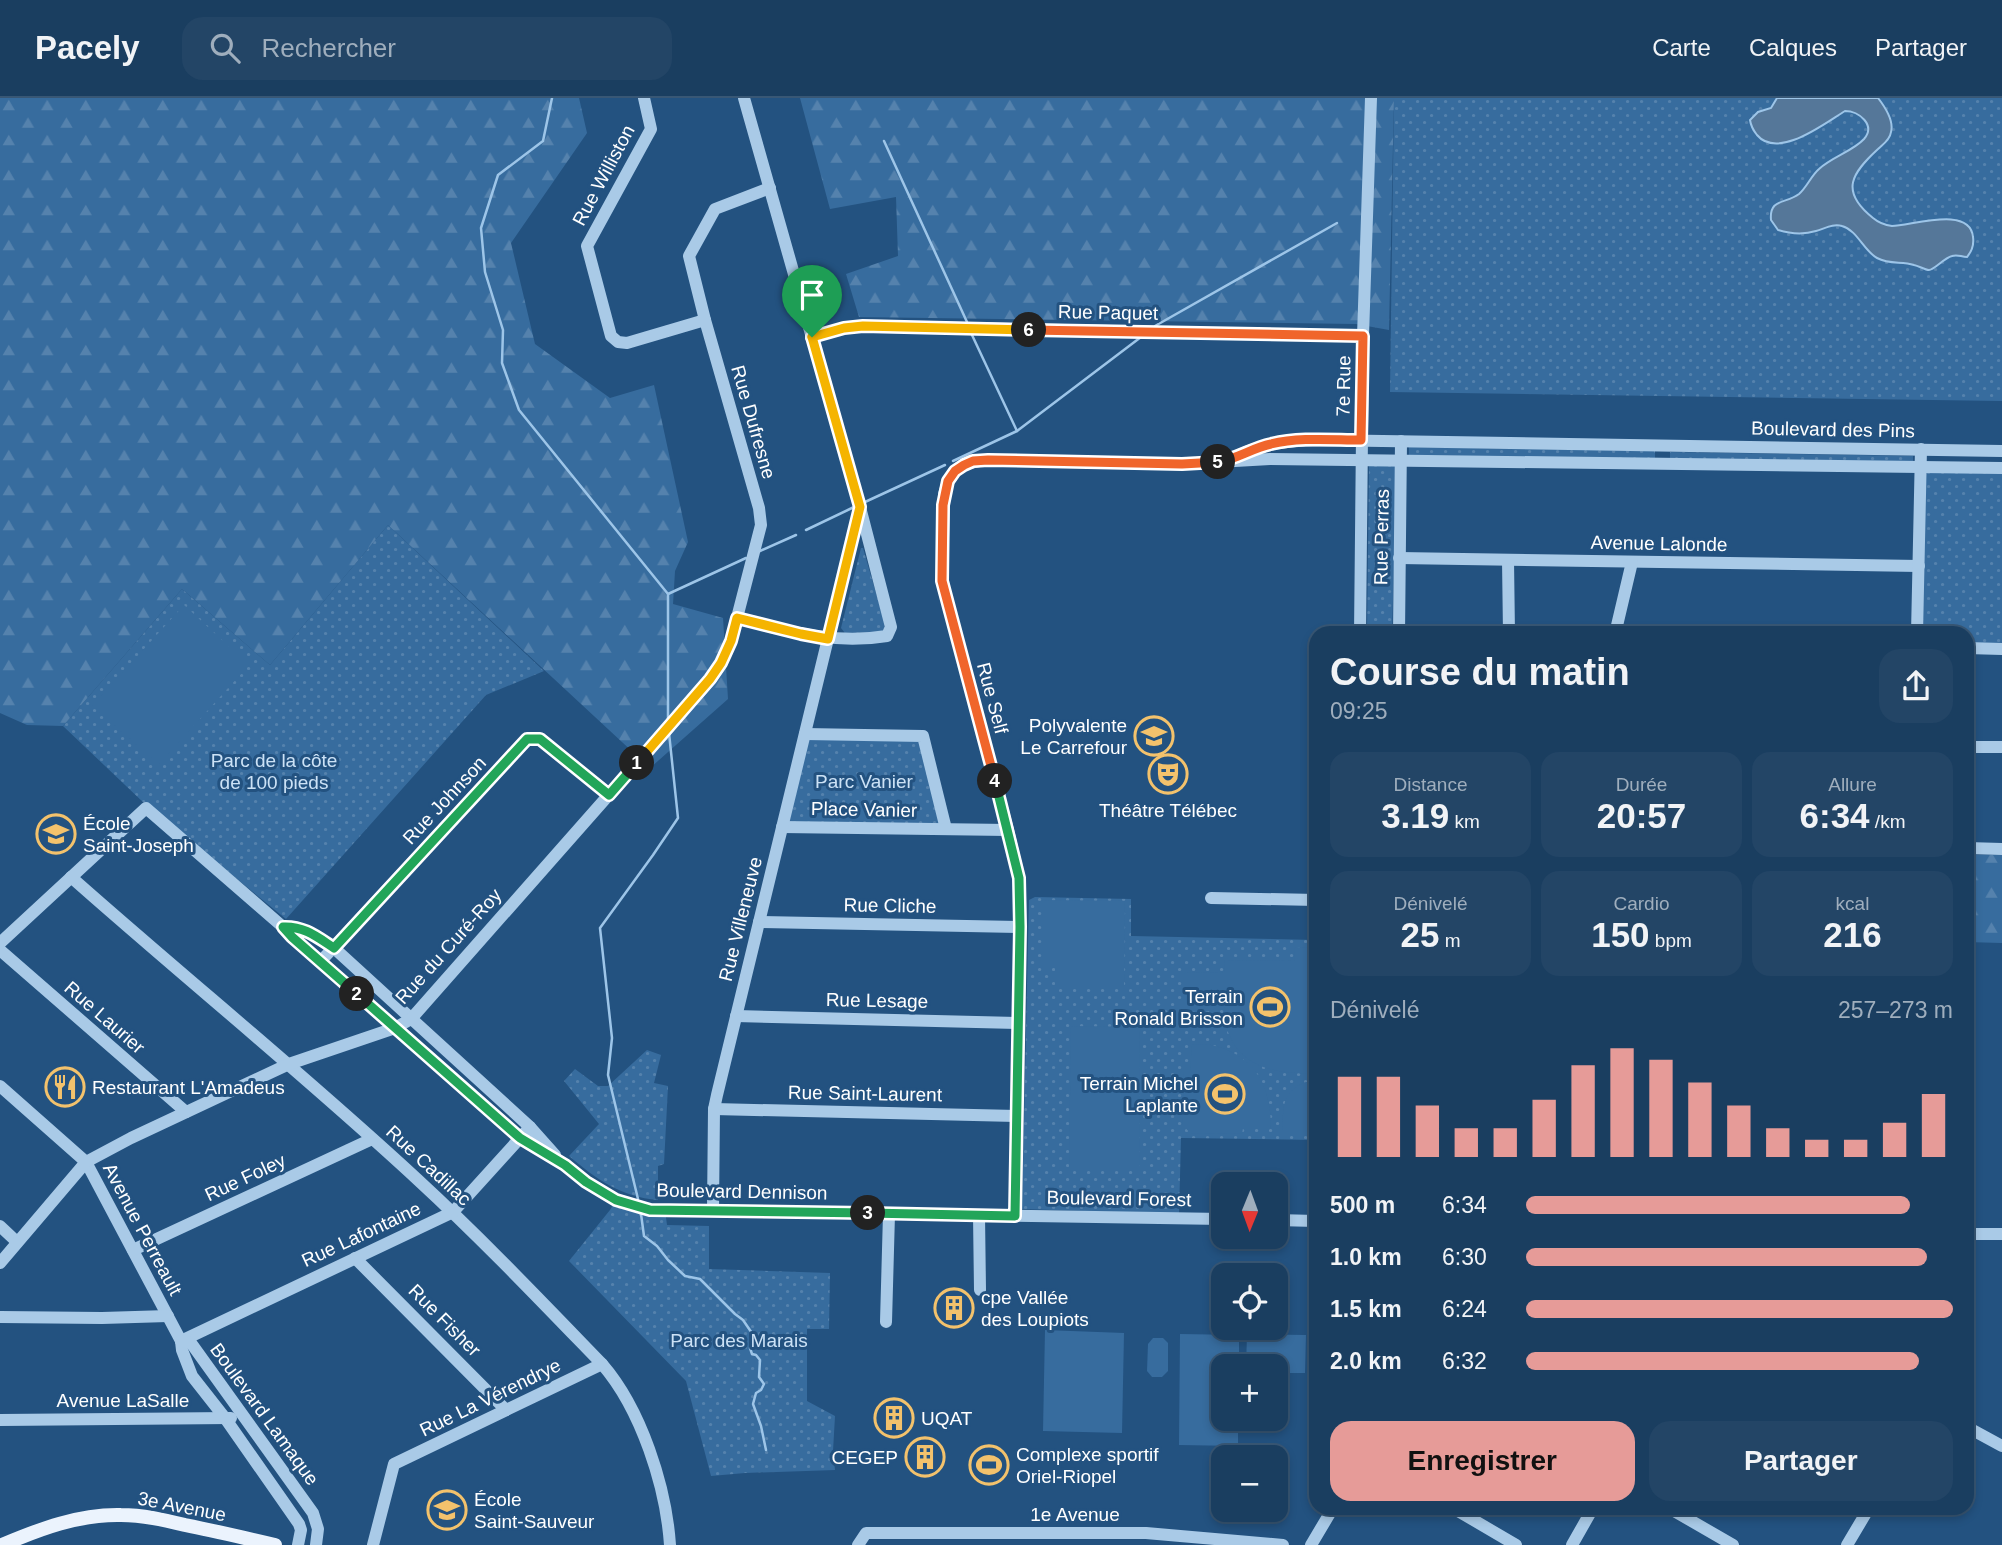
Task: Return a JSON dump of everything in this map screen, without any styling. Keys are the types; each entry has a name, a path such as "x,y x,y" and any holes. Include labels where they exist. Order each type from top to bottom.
{"main road":[{"name":"3e Avenue","path":"2,1545 31,1532 65,1522 118,1514 148,1517 231,1540 275,1545"}],"street":[{"name":"Rue Williston","path":"644,98 651,128 587,246 611,336 618,342 627,343 705,320"},
{"name":"Rue Villeneuve","path":"744,98 860,507 891,627 887,636 872,639 828,639"},
{"name":"7e Rue","path":"1360,626 1360,460 1371,98"},
{"name":"Rue Dufresne","path":"737,618 761,525 759,509 689,256 715,209 770,188"},
{"name":"Rue Paquet","path":"812,337 863,326 1363,336"},
{"name":"Boulevard des Pins","path":"1361,440 2002,451"},
{"name":"Rue Self","path":"1231,460 1247,451 1272,443 1361,440"},
{"name":"Rue Perras","path":"1399,626 1401,441"},
{"path":"1664,445 1664,464"},
{"path":"1917,626 1921,449"},
{"name":"Rue Self","path":"1015,1216 1019,878 942,581 943,505 948,481 955,471 964,465 980,461 1209,464 1231,460 1360,460"},
{"name":"Boulevard des Pins","path":"1360,460 2002,468"},
{"name":"Rue Villeneuve","path":"713,1210 714,1109 860,507"},
{"name":"Avenue Lalonde","path":"1399,558 1919,566"},
{"path":"1508,560 1508,626"},
{"path":"1617,626 1632,562"},
{"path":"737,618 828,639"},
{"name":"Rue du Curé-Roy","path":"3,1256 86,1162 289,1064 395,1028 411,1019 710,679 731,641 737,618"},
{"path":"1974,648 2002,649"},
{"name":"Place Vanier","path":"805,734 923,736 946,829"},
{"name":"Rue Johnson","path":"320,962 527,739 540,739 609,795"},
{"path":"1974,747 2002,747"},
{"name":"Boulevard Dennison","path":"71,877 146,808 520,1138 616,1200 650,1210 1015,1216"},
{"name":"Place Vanier","path":"782,827 1008,830"},
{"path":"1974,848 2002,849"},
{"path":"0,943 71,877"},
{"name":"Rue Cadillac","path":"71,877 289,1064 453,1212 602,1364 616,1381 648,1443 669,1526 670,1545"},
{"path":"1211,898 1309,900"},
{"name":"Rue Cliche","path":"759,922 1020,927"},
{"name":"Boulevard Dennison","path":"283,927 305,929 334,948 530,1127 565,1165"},
{"name":"Rue Laurier","path":"0,950 186,1112"},
{"name":"Rue Lesage","path":"736,1016 1017,1023"},
{"name":"Avenue Perreault","path":"0,1086 86,1162 181,1340"},
{"name":"Rue Saint-Laurent","path":"714,1109 1016,1116"},
{"name":"Rue Lafontaine","path":"181,1340 453,1212 530,1127"},
{"name":"Rue Foley","path":"133,1250 372,1139"},
{"path":"886,1322 889,1213"},
{"path":"979,1215 979,1290"},
{"name":"Boulevard Forest","path":"1015,1216 1211,1219"},
{"path":"1288,1220 1309,1221"},
{"path":"0,1226 17,1241"},
{"path":"1974,1234 2002,1234"},
{"name":"Rue Fisher","path":"355,1258 506,1410"},
{"path":"0,1317 168,1316"},
{"name":"Boulevard Lamaque","path":"298,1545 301,1530 299,1524 225,1418 192,1376 181,1340 191,1343 313,1513 318,1529 316,1545"},
{"name":"Rue La Vérendrye","path":"373,1545 394,1464 602,1364"},
{"name":"Avenue LaSalle","path":"0,1420 245,1418"},
{"path":"1974,1431 2002,1446"},
{"path":"1311,1545 1329,1515"},
{"path":"1465,1515 1516,1545"},
{"path":"1572,1545 1589,1515"},
{"path":"1681,1515 1732,1545"},
{"path":"1847,1545 1865,1515"},
{"name":"1e Avenue","path":"858,1545 866,1532 1024,1540 1146,1534 1283,1545"}],"green space":[{"path":"0,98 579,98 587,133 511,243 535,344 610,398 654,385 688,542 675,571 673,604 723,618 728,699 650,768 388,525 270,665 182,589 63,726 27,725 0,713"},
{"path":"800,98 1394,98 1389,330 1356,324 859,317 846,274 898,256 896,197 830,209"},
{"path":"1394,98 2002,98 2002,401 1390,392"},
{"path":"1409,447 1655,451 1655,459 1409,455"},
{"path":"1670,452 1913,456 1913,463 1670,459"},
{"path":"1369,466 1397,466 1392,626 1367,626"},
{"path":"1921,467 2002,468 2002,649 1974,648 1974,626 1917,626"},
{"name":"Parc de la côte de 100 pieds","path":"388,525 544,671 486,695 286,919 145,804 63,726 182,589 270,665"},
{"path":"861,548 885,624 883,632 845,633 841,628"},
{"path":"184,605 249,665 159,764 92,706"},
{"name":"Parc Vanier","path":"805,734 923,736 946,829 782,827"},
{"path":"1974,855 2002,855 2002,943 1974,942"},
{"path":"1035,897 1131,899 1131,936 1309,940 1309,1140 1181,1138 1179,1214 1022,1209 1029,900"},
{"path":"1042,900 1125,901 1124,986 1055,986 1055,964 1042,964"},
{"name":"Terrain Ronald Brisson","path":"1295,947 1309,948 1309,1073 1277,1071 1243,1055 1228,1032 1223,1000 1211,1010 1184,1011 1186,972 1224,973 1225,960 1294,961"},
{"path":"1071,1026 1140,1027 1139,1170 1069,1170"},
{"name":"Terrain Michel Laplante","path":"1207,1044 1236,1055 1256,1072 1267,1097 1271,1128 1243,1128 1242,1134 1190,1133 1182,1124 1184,1072 1190,1072 1192,1045"},
{"path":"647,1050 661,1055 654,1083 668,1086 664,1164 658,1166 658,1200 632,1195 610,1186 569,1156 599,1124 564,1081 575,1069 598,1086 608,1086"},
{"path":"1309,1082 1309,1135 1283,1132 1285,1102 1298,1086"},
{"name":"Parc des Marais","path":"616,1200 665,1210 667,1225 709,1226 709,1269 830,1273 829,1329 807,1329 807,1401 835,1416 835,1470 711,1476 686,1381 569,1261"},
{"path":"1045,1330 1124,1333 1122,1433 1043,1431"},
{"path":"1180,1334 1211,1335 1211,1340 1239,1340 1239,1354 1211,1354 1211,1431 1238,1431 1238,1445 1179,1445"},
{"path":"1288,1335 1306,1335 1305,1373 1288,1373 1288,1354 1246,1354 1247,1340 1288,1340"},
{"path":"1153,1338 1163,1338 1168,1343 1168,1371 1162,1377 1152,1377 1147,1371 1148,1344"}],"shaded area":[{"path":"1777,98 1878,98 1886,110 1892,128 1888,140 1856,174 1853,191 1856,199 1873,218 1886,225 1951,219 1962,222 1969,227 1973,237 1967,257 1952,256 1927,270 1877,258 1852,232 1839,225 1802,233 1778,230 1771,220 1773,208 1779,202 1799,194 1819,169 1864,139 1868,129 1860,116 1845,111 1789,142 1766,142 1756,133 1750,120 1758,112 1771,108"}],"waterway":[{"path":"552,98 543,141 498,175 481,228 485,272 503,330 502,363 519,410 668,594 668,720"},
{"path":"884,141 967,322"},
{"path":"1155,326 1337,223"},
{"path":"972,335 1017,431"},
{"path":"953,461 1017,431 1141,337"},
{"path":"865,502 945,465"},
{"path":"806,530 854,507"},
{"path":"760,551 796,535"},
{"path":"668,594 746,558"},
{"path":"638,1199 608,1075 612,1038 600,928 678,818 669,733"},
{"path":"641,1214 644,1236 685,1276 700,1279 743,1320 756,1339 755,1345 750,1348 752,1354 760,1360 759,1377 764,1384 756,1393 753,1404 766,1450"}],"place":[{"name":"Polyvalente Le Carrefour","path":"1154,736"},
{"name":"Théâtre Télébec","path":"1168,774"},
{"name":"École Saint-Joseph","path":"56,834"},
{"name":"Terrain Ronald Brisson","path":"1270,1007"},
{"name":"Restaurant L'Amadeus","path":"65,1087"},
{"name":"Terrain Michel Laplante","path":"1225,1094"},
{"name":"cpe Vallée des Loupiots","path":"954,1308"},
{"name":"UQAT","path":"894,1418"},
{"name":"CEGEP","path":"925,1457"},
{"name":"Complexe sportif Oriel-Riopel","path":"989,1465"},
{"name":"École Saint-Sauveur","path":"447,1510"}],"route":[{"path":"863,326 1363,336 1361,440 1272,443 1247,451 1231,460 1209,464 973,461 955,471 948,481 943,505 942,581 1019,878 1015,1216 650,1210 616,1200 520,1138 283,927 305,929 334,948 527,739 540,739 609,795 710,679 731,641 737,618 828,639 860,507 812,337 863,326"}]}
